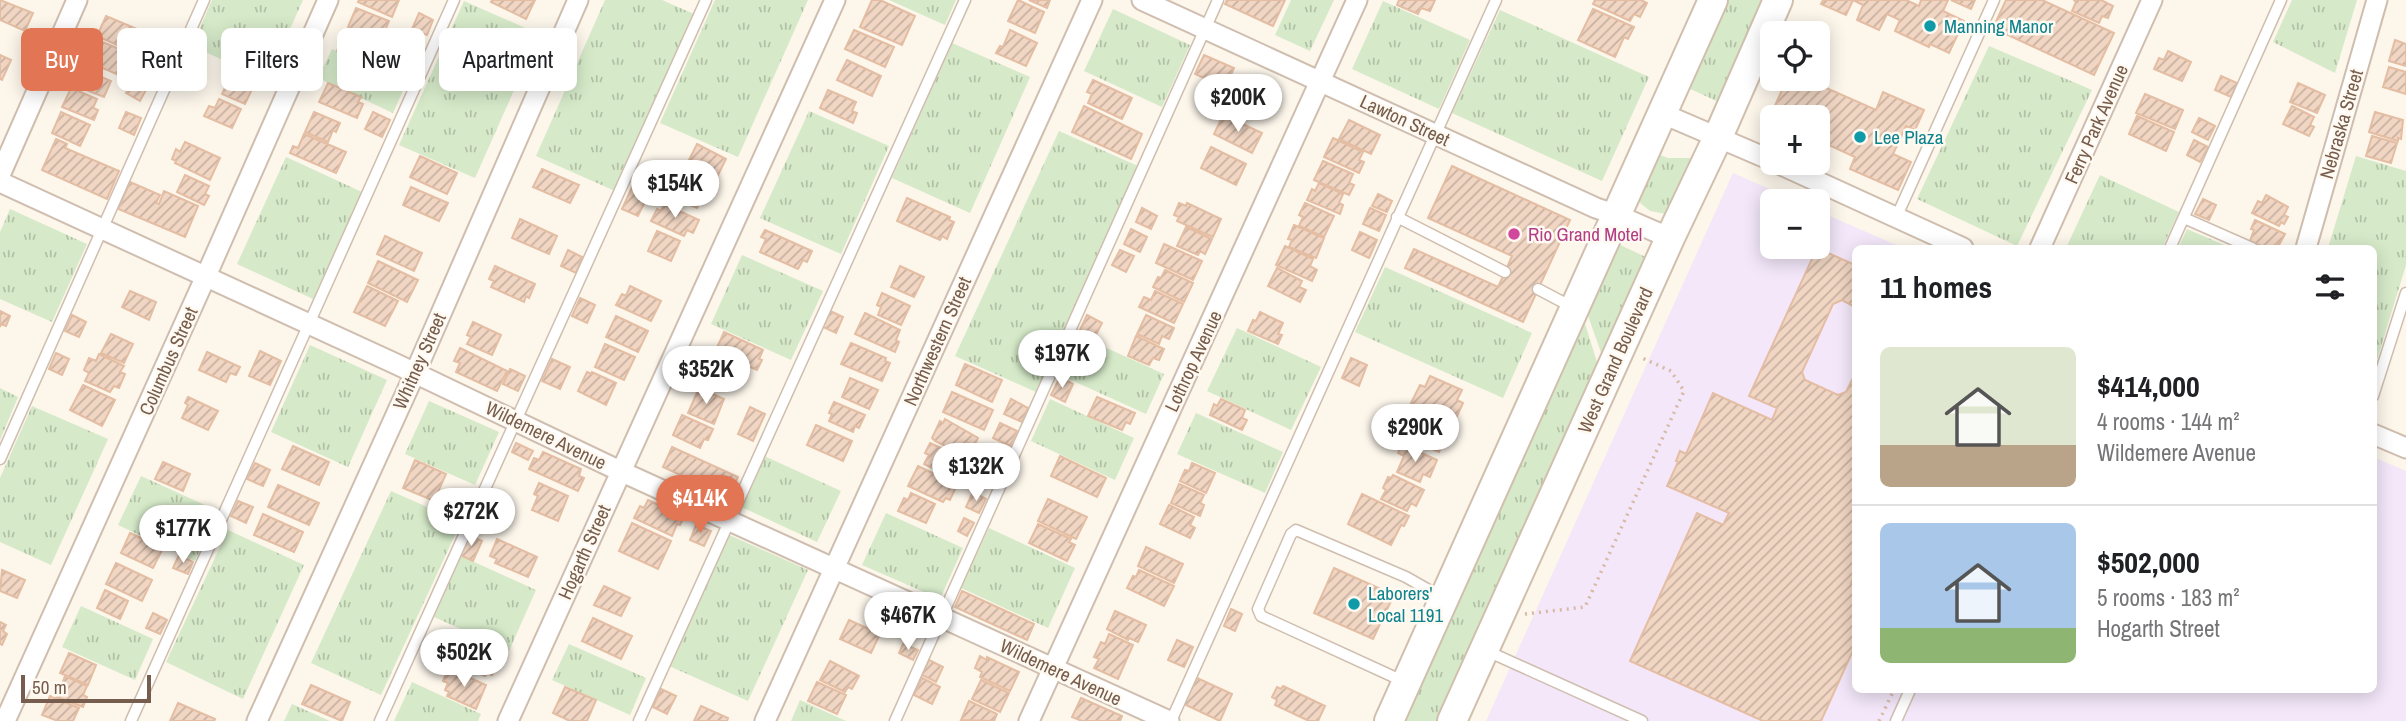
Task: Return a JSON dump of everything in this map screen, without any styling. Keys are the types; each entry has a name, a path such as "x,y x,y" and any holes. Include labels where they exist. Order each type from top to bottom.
{"main road":[{"path":"1390,721 1713,0"},
{"name":"West Grand Boulevard","path":"1452,721 1778,0"}],"street":[{"path":"0,175 77,0"},
{"name":"Columbus Street","path":"5,721 328,0"},
{"name":"Whitney Street","path":"257,721 415,373 579,0"},
{"name":"Hogarth Street","path":"508,721 835,0"},
{"name":"Northwestern Street","path":"765,721 1092,0"},
{"name":"Lawton Street","path":"1142,0 1596,208 1670,238"},
{"name":"Lothrop Avenue","path":"1029,721 1357,0"},
{"name":"Ferry Park Avenue","path":"2040,245 2152,0"},
{"name":"Nebraska Street","path":"2306,245 2377,0"},
{"path":"1661,113 1760,155"},
{"path":"1803,175 1956,245"},
{"name":"Wildemere Avenue","path":"0,181 728,521 1170,721"},
{"path":"2377,435 2406,448"}],"lane":[{"path":"0,458 204,0"},
{"path":"131,721 454,0"},
{"path":"380,721 706,0"},
{"path":"639,721 965,0"},
{"path":"895,721 1218,0"},
{"path":"1170,721 1496,0"},
{"path":"1896,218 1994,0"},
{"path":"2171,245 2281,0"},
{"path":"1396,217 1505,272"},
{"path":"2184,218 2245,245"},
{"path":"1538,289 1575,309"},
{"path":"2377,384 2406,293"},
{"path":"1407,682 1258,613 1291,534 1301,530 1406,577 1444,599"},
{"path":"1486,650 1643,721"},
{"path":"1896,721 1909,693"}],"path":[{"path":"1525,614 1585,607 1685,391 1671,371 1642,358"},
{"path":"1879,721 1893,693"}],"shaded area":[{"path":"1733,173 1770,189 1760,189 1760,259 1830,259 1830,216 1896,245 1852,245 1852,693 2377,693 2377,459 2406,471 2406,721 1486,721"}],"green space":[{"path":"212,0 303,0 290,28 221,28 221,59 207,53 207,28 200,28"},
{"path":"605,0 662,0 694,14 615,191 536,156 565,91 577,91 577,63"},
{"path":"715,0 808,0 738,157 660,123"},
{"path":"889,0 956,0 945,25"},
{"path":"1291,0 1334,0 1310,51 1275,35"},
{"path":"1727,0 1768,0 1721,103 1688,88"},
{"path":"2292,0 2357,0 2335,73 2273,42"},
{"path":"464,1 525,28 452,28"},
{"path":"1383,1 1470,40 1439,109 1352,69"},
{"path":"1113,9 1190,45 1162,107 1084,71"},
{"path":"1500,10 1649,77 1602,181 1452,113"},
{"path":"952,43 1030,77 970,213 892,178"},
{"path":"1989,46 2092,90 2017,245 1917,199"},
{"path":"332,49 337,51 337,87 323,80 323,68"},
{"path":"439,56 439,91 514,91 475,178 399,145"},
{"path":"346,91 403,91 393,113"},
{"path":"809,111 889,146 841,254 760,218"},
{"path":"1059,131 1138,166 1036,392 955,356"},
{"path":"1657,154 1668,158 1696,158 1666,214 1650,211 1639,202 1638,193"},
{"path":"2356,156 2406,171 2406,265 2377,360 2377,245 2329,245"},
{"path":"286,157 362,192 313,299 237,264"},
{"path":"2100,175 2179,212 2163,245 2067,245"},
{"path":"10,209 87,244 52,322 0,299 0,232"},
{"path":"2187,229 2224,245 2179,245"},
{"path":"1616,243 1650,259 1605,364 1586,310"},
{"path":"742,255 823,291 791,360 711,324"},
{"path":"1385,267 1532,333 1503,398 1355,332"},
{"path":"1583,317 1600,372 1441,721 1399,721"},
{"path":"1237,328 1321,367 1291,430 1207,391"},
{"path":"1078,335 1164,374 1146,414 1060,375"},
{"path":"310,345 387,380 348,467 271,432"},
{"path":"0,388 18,397 0,440"},
{"path":"1050,399 1134,438 1115,480 1031,441"},
{"path":"429,401 499,432 475,485 405,454"},
{"path":"32,406 108,439 51,565 0,542 0,478"},
{"path":"1196,413 1283,452 1265,493 1177,454"},
{"path":"762,455 841,491 817,542 739,506"},
{"path":"141,476 218,511 195,561 118,525"},
{"path":"391,491 461,522 381,695 311,663"},
{"path":"886,513 963,548 940,599 862,565"},
{"path":"989,528 1075,568 1048,628 961,588"},
{"path":"228,530 304,565 243,699 166,662"},
{"path":"727,534 808,570 748,701 669,666"},
{"path":"461,556 536,590 509,651 434,617"},
{"path":"81,606 153,639 135,680 62,647"},
{"path":"569,644 646,678 630,715 552,680"},
{"path":"412,682 481,714 478,721 394,721"},
{"path":"800,700 846,721 791,721"},
{"path":"292,704 330,721 284,721"}],"building":[{"path":"0,0 33,13 26,28 21,29 0,20"},
{"path":"399,0 392,17 358,2"},
{"path":"535,0 526,19 491,2"},
{"path":"872,0 880,0 915,16 902,45 860,27"},
{"path":"1018,0 1044,12 1035,33 1008,21"},
{"path":"1029,0 1050,0 1047,8"},
{"path":"1227,0 1285,0 1273,26 1225,4"},
{"path":"1399,0 1435,0 1430,11 1421,8 1418,14 1397,5"},
{"path":"1595,0 1641,0 1647,3 1640,17 1634,14 1630,21 1593,4"},
{"path":"1823,0 1853,0 1846,15 1821,4"},
{"name":"Manning Manor","path":"1853,0 1906,0 1919,6 1921,0 1948,0 1943,11 1964,21 1949,53 1895,31 1900,20 1887,14 1879,30 1857,20 1863,5"},
{"name":"Manning Manor","path":"1951,0 1975,0 1971,9"},
{"path":"2006,0 2042,0 2114,33 2094,75 1993,28"},
{"path":"2074,0 2101,0 2113,6 2108,18 2102,16 2099,23 2072,11 2076,2"},
{"path":"356,8 389,21 386,28 348,27"},
{"path":"1593,9 1634,27 1628,39 1624,37 1615,57 1578,40"},
{"path":"419,13 433,20 427,35 425,28 412,28"},
{"path":"106,16 135,28 117,28 117,45 103,39 103,28 101,28"},
{"path":"854,30 894,47 885,67 845,49"},
{"path":"1010,30 1037,43 1026,66 996,53 1000,46 1003,47"},
{"path":"2395,40 2406,44 2406,66 2389,61"},
{"path":"103,42 117,48 117,74 103,68"},
{"path":"2168,51 2191,62 2182,81 2154,69 2159,58 2164,60"},
{"path":"0,55 11,60 2,80 0,79"},
{"path":"1204,55 1234,68 1230,77 1226,76 1222,86 1195,74"},
{"path":"847,60 881,76 872,96 837,80"},
{"path":"2389,67 2406,72 2406,94 2383,87"},
{"path":"2221,76 2237,83 2231,97 2215,90"},
{"path":"103,78 111,81 104,97 89,91 103,91"},
{"path":"1093,80 1132,98 1122,119 1088,103 1092,94 1087,92"},
{"path":"328,83 337,87 337,91 347,91 361,97 358,102 363,104 357,118 319,102"},
{"path":"2298,83 2325,95 2317,113 2290,102"},
{"path":"828,90 856,102 852,111 857,113 853,123 820,108"},
{"name":"Lee Plaza","path":"1830,90 1876,110 1883,92 1924,110 1915,130 1906,126 1893,154 1911,162 1898,190 1850,169 1855,157 1830,146 1830,105 1775,105 1782,91"},
{"path":"70,91 78,91 97,99 93,108 98,110 94,120 62,107"},
{"path":"127,91 145,91 140,101 126,93"},
{"path":"223,91 251,91 245,104 222,94"},
{"path":"2145,94 2183,110 2175,129 2136,113"},
{"path":"219,99 241,109 232,128 204,116 209,106 215,108"},
{"path":"1084,106 1142,134 1131,159 1072,132"},
{"path":"2292,106 2314,117 2310,125 2314,127 2309,136 2283,124"},
{"path":"61,112 90,125 80,146 52,133"},
{"path":"126,112 141,118 134,135 119,128"},
{"path":"314,112 340,123 336,132 333,130 328,142 305,132"},
{"path":"373,112 390,120 382,137 365,129"},
{"path":"2375,112 2403,120 2401,139 2398,138 2398,141 2369,132"},
{"path":"1223,115 1262,133 1252,153 1214,134"},
{"path":"2137,116 2174,132 2166,151 2129,134"},
{"path":"2199,118 2215,126 2208,140 2192,132"},
{"path":"1349,120 1380,135 1371,154 1339,139"},
{"path":"304,134 346,152 336,173 290,153 293,146 298,148"},
{"path":"2372,136 2397,143 2391,163 2366,156"},
{"path":"1333,138 1363,152 1359,160 1364,162 1359,173 1324,157"},
{"path":"56,139 67,144 65,148 119,171 107,199 42,170"},
{"path":"2194,140 2208,147 2200,162 2187,155"},
{"path":"185,142 220,158 210,180 172,159 176,149 180,152"},
{"path":"697,144 726,159 717,177 687,164"},
{"path":"1211,147 1246,164 1236,185 1201,168"},
{"path":"420,156 457,173 447,194 410,177"},
{"path":"1323,161 1353,174 1349,183 1354,185 1349,195 1314,180"},
{"path":"670,163 709,180 697,208 658,191"},
{"name":"Rio Grand Motel","path":"1452,166 1570,220 1523,322 1405,268 1414,249 1498,287 1505,272 1512,256 1428,218"},
{"path":"542,169 579,185 570,203 533,187"},
{"path":"185,175 209,186 205,194 209,196 204,205 177,192"},
{"path":"130,182 160,195 156,203 159,204 164,191 198,206 185,237 116,208"},
{"path":"1319,183 1343,194 1339,203 1343,205 1340,214 1307,200 1312,189 1315,191"},
{"path":"633,185 649,193 638,216 622,209"},
{"path":"411,187 448,203 439,221 403,205"},
{"path":"1378,194 1392,201 1387,212 1372,206"},
{"path":"2266,195 2288,207 2284,215 2288,217 2284,224 2281,222 2279,226 2252,213 2258,201 2262,203"},
{"path":"907,198 950,217 949,220 954,222 947,239 942,236 940,240 897,221"},
{"path":"2203,199 2216,205 2209,220 2195,214"},
{"path":"1179,203 1186,206 1187,203 1221,219 1213,237 1177,221 1179,217 1174,215"},
{"path":"1305,203 1334,216 1324,237 1299,226 1303,217 1299,215"},
{"path":"664,204 699,220 693,233 687,230 684,236 651,221 657,209 661,211"},
{"path":"1142,208 1157,216 1151,229 1136,222"},
{"path":"1370,208 1386,215 1379,231 1363,224"},
{"path":"520,219 557,236 549,254 512,238"},
{"path":"2255,220 2285,234 2279,245 2259,245 2250,241 2254,230 2251,229"},
{"path":"1294,225 1324,238 1316,258 1289,247 1292,240 1288,239"},
{"path":"1186,227 1212,239 1205,254 1200,251 1198,255 1177,246"},
{"path":"1131,229 1147,237 1140,252 1124,244"},
{"path":"765,230 812,251 807,262 803,260 798,269 760,252 766,239 761,237"},
{"path":"657,231 680,241 671,261 648,251"},
{"path":"1360,232 1377,240 1369,258 1352,250"},
{"path":"385,236 422,253 414,271 377,254"},
{"path":"1164,244 1202,261 1193,280 1156,263"},
{"path":"1285,246 1313,259 1310,266 1317,270 1312,281 1276,265"},
{"path":"568,250 582,257 576,273 561,266"},
{"path":"1120,250 1134,256 1126,272 1112,265"},
{"path":"1830,254 1852,264 1852,305 1842,300 1833,304 1802,372 1805,380 1838,395 1846,392 1852,380 1852,653 1821,721 1763,721 1630,661 1697,513 1723,525 1729,513 1667,486 1680,451 1686,454 1713,393 1772,420 1777,408 1749,396 1812,259 1830,259"},
{"path":"378,261 418,280 407,302 368,283"},
{"path":"495,266 535,284 529,298 526,296 524,302 491,287 494,281 489,279"},
{"path":"900,266 924,277 914,297 891,287"},
{"path":"1277,268 1302,281 1299,287 1306,290 1300,302 1268,286"},
{"path":"1165,270 1193,283 1184,302 1153,287"},
{"path":"367,286 398,301 385,326 354,312"},
{"path":"630,286 661,301 651,321 616,305 622,294 626,296"},
{"path":"130,291 156,302 149,320 122,307"},
{"path":"1155,291 1183,304 1174,323 1139,307 1144,297 1151,300"},
{"path":"882,293 910,306 901,325 878,315 881,307 877,305"},
{"path":"580,298 595,305 587,323 572,316"},
{"path":"828,310 843,317 836,333 821,326"},
{"path":"0,311 10,316 6,326 1,324 0,327"},
{"path":"1260,312 1283,323 1278,334 1282,335 1278,344 1248,331"},
{"path":"865,313 900,330 895,352 855,334"},
{"path":"72,315 86,322 79,337 65,331"},
{"path":"1087,315 1102,323 1094,339 1079,332"},
{"path":"1146,315 1174,328 1169,339 1162,336 1159,344 1137,334"},
{"path":"616,316 648,331 638,352 606,337"},
{"path":"473,322 501,335 492,355 467,344 471,337 467,335"},
{"path":"724,332 763,350 757,370 715,352"},
{"path":"111,334 133,344 124,363 101,353"},
{"path":"1136,336 1164,349 1159,360 1153,358 1149,365 1128,356"},
{"path":"851,343 886,358 885,361 890,363 882,381 841,364"},
{"path":"605,344 635,357 624,380 595,367"},
{"path":"460,348 507,371 497,391 456,372 460,363 454,361"},
{"path":"260,351 281,361 270,385 249,376"},
{"path":"207,352 240,367 236,375 230,373 226,382 199,370"},
{"path":"56,353 69,359 62,375 49,369"},
{"path":"99,354 124,366 120,372 125,374 119,388 114,386 110,392 85,381 89,373 84,370 89,358 96,361"},
{"path":"1351,358 1367,365 1359,386 1342,378"},
{"path":"552,359 570,367 560,389 542,381"},
{"path":"965,364 1002,380 992,402 956,385"},
{"path":"510,369 525,376 518,391 503,384"},
{"path":"587,372 616,383 606,405 578,391"},
{"path":"1430,376 1462,390 1457,400 1463,403 1453,425 1416,408 1417,406 1411,403 1420,385 1425,387"},
{"path":"1060,377 1073,384 1065,402 1051,395"},
{"path":"850,378 878,390 869,409 842,397"},
{"path":"83,385 115,400 102,426 70,410"},
{"path":"699,388 724,399 714,424 688,413"},
{"path":"952,392 993,410 984,430 943,412"},
{"path":"188,397 218,411 208,430 182,418 188,405 185,403"},
{"path":"1097,397 1135,413 1130,424 1126,422 1122,430 1088,416"},
{"path":"1011,399 1028,408 1022,422 1004,414"},
{"path":"1221,399 1245,410 1242,418 1247,420 1242,430 1210,415 1214,404 1217,406"},
{"path":"834,402 865,415 859,428 855,426 853,432 829,421"},
{"path":"750,407 765,414 753,441 738,434"},
{"path":"682,415 713,429 700,448 673,435"},
{"path":"1419,415 1449,430 1439,452 1408,439 1409,436 1404,434 1409,424 1414,426"},
{"path":"945,419 978,438 974,446 968,443 963,453 960,453 935,441 932,438 940,421 943,423"},
{"path":"1000,423 1017,431 1010,446 993,438"},
{"path":"816,425 852,441 843,461 807,445"},
{"path":"516,443 533,451 528,460 512,452"},
{"path":"930,443 962,458 956,471 952,469 949,476 924,464 929,455 925,453"},
{"path":"1402,444 1437,460 1430,477 1423,474 1420,482 1397,472 1404,456 1398,453"},
{"path":"293,446 329,462 319,485 282,469"},
{"path":"672,447 738,477 728,497 663,467"},
{"path":"543,452 581,469 579,476 584,478 578,491 529,469 534,458 539,460"},
{"path":"1060,456 1106,478 1097,497 1051,476"},
{"path":"415,460 446,474 434,501 403,488"},
{"path":"163,462 190,474 183,491 155,479"},
{"path":"255,463 270,470 263,486 247,479"},
{"path":"1192,463 1215,473 1206,493 1180,481"},
{"path":"918,466 957,485 950,500 946,498 943,502 908,486"},
{"path":"1393,475 1424,490 1416,506 1411,503 1407,511 1381,499 1388,477"},
{"path":"539,483 568,496 558,521 532,510 538,496 534,494"},
{"path":"1179,484 1204,495 1200,503 1204,505 1200,516 1171,503"},
{"path":"278,485 319,503 309,525 268,507"},
{"path":"973,492 986,499 979,513 966,507"},
{"path":"911,493 935,504 926,523 898,511 904,498 908,500"},
{"path":"1362,494 1409,516 1391,545 1348,524"},
{"path":"1048,499 1087,517 1076,539 1038,521"},
{"path":"648,500 684,517 680,525 677,524 672,536 634,518 640,506 644,508"},
{"path":"238,501 253,507 246,523 231,516"},
{"path":"1169,505 1194,517 1190,525 1195,528 1190,538 1160,524"},
{"path":"263,514 303,532 294,552 254,535"},
{"path":"964,518 974,523 967,536 958,531"},
{"path":"632,523 671,541 658,569 619,551"},
{"path":"1038,524 1071,539 1069,542 1075,545 1067,561 1029,543"},
{"path":"696,525 711,531 704,546 690,540"},
{"path":"130,533 163,548 153,568 121,553"},
{"path":"469,535 482,541 473,561 460,555"},
{"path":"497,539 537,557 528,577 495,563 497,559 490,556"},
{"path":"1146,547 1183,564 1174,583 1138,566"},
{"path":"179,555 193,562 188,574 173,568"},
{"path":"116,563 152,580 142,601 106,584"},
{"name":"Laborers' Local 1191","path":"1334,568 1394,595 1373,639 1314,613"},
{"path":"2,570 25,580 17,598 0,591"},
{"path":"1139,570 1174,586 1164,606 1127,588"},
{"path":"604,586 630,598 621,616 594,605"},
{"path":"105,590 128,601 120,619 97,608"},
{"path":"962,591 1034,624 1027,640 955,607"},
{"path":"1231,609 1242,614 1235,631 1224,626"},
{"path":"1115,611 1146,625 1138,642 1107,629"},
{"path":"153,613 167,620 160,634 146,628"},
{"path":"593,618 632,636 621,659 582,641"},
{"path":"849,620 880,634 871,653 840,639"},
{"path":"0,622 6,625 3,631 7,634 2,645 0,644"},
{"path":"1109,634 1133,645 1118,679 1094,668 1099,659 1094,657 1101,642 1105,644"},
{"path":"1177,640 1193,647 1184,667 1168,660"},
{"path":"471,641 497,652 494,658 499,660 492,675 487,673 485,676 459,664 461,661 452,657 458,645 467,649"},
{"path":"903,644 918,650 913,660 899,653"},
{"path":"69,653 96,665 88,685 60,673"},
{"path":"980,656 1019,672 1010,691 980,677 982,672 975,668"},
{"path":"929,660 943,667 936,682 922,675"},
{"path":"830,661 859,676 852,689 848,687 845,692 820,680"},
{"path":"448,668 486,685 476,709 447,696 449,692 445,690 448,683 443,681"},
{"path":"65,676 87,686 83,695 87,697 83,707 57,697"},
{"path":"922,678 940,687 932,704 914,695"},
{"path":"1197,678 1232,694 1220,721 1184,704"},
{"path":"981,680 1009,693 1000,712 972,699"},
{"path":"817,682 846,695 837,714 808,701"},
{"path":"311,685 350,702 342,721 302,704"},
{"path":"1283,686 1325,706 1318,721 1309,721 1275,705 1277,700 1272,697 1277,687 1281,689"},
{"path":"565,687 596,700 587,721 570,721 553,713"},
{"path":"661,689 676,696 667,714 653,707"},
{"path":"50,696 79,708 73,721 58,721 42,715"},
{"path":"1081,698 1122,716 1120,721 1082,721 1072,717"},
{"path":"969,701 997,714 994,721 961,720"},
{"path":"178,703 215,719 170,721"},
{"path":"701,706 728,718 727,721 694,721"}],"place":[{"name":"Manning Manor","path":"1930,26"},
{"name":"Lee Plaza","path":"1860,137"},
{"name":"Rio Grand Motel","path":"1514,234"},
{"name":"Laborers' Local 1191","path":"1354,604"}]}
